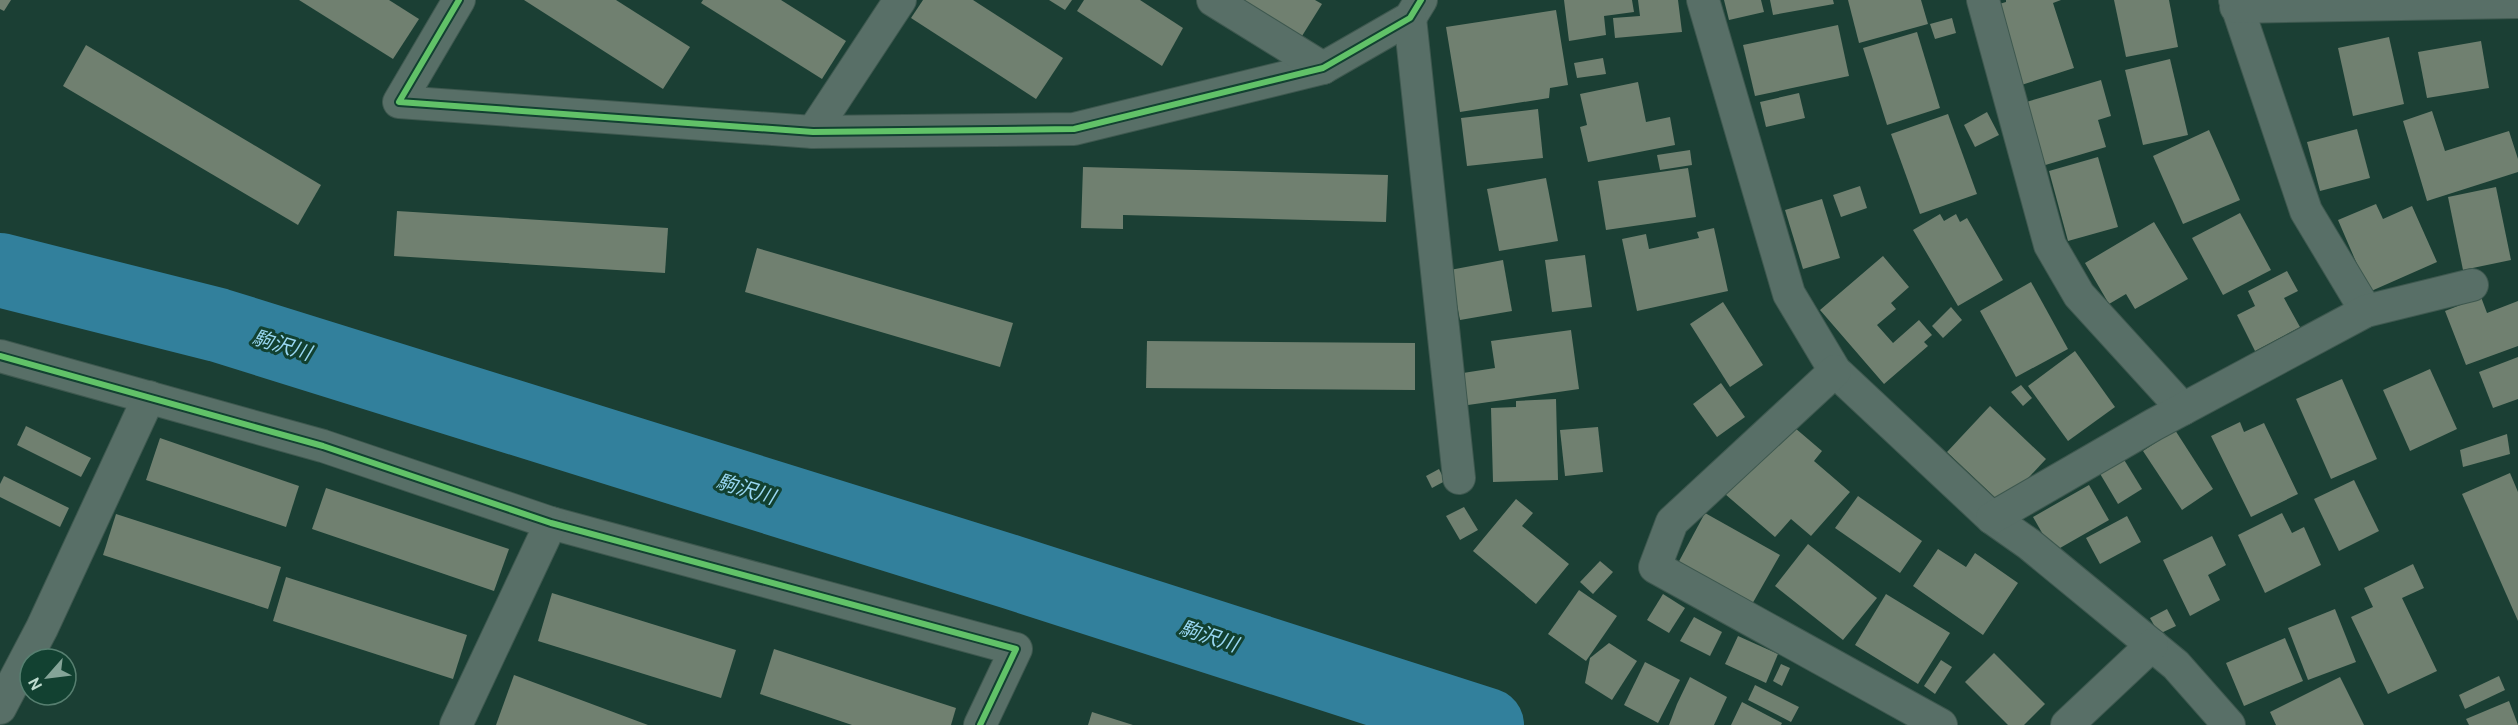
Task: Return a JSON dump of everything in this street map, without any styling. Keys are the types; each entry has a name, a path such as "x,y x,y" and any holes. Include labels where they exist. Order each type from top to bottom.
{"street":[{"path":"459,0 399,102 813,132 1074,129 1323,68 1416,9 1459,478"},
{"path":"813,132 900,0"},
{"path":"1213,0 1323,68"},
{"path":"1703,0 1789,294 1835,370 1992,518 2029,544 2176,665 2229,725"},
{"path":"1983,0 2050,245 2079,295 2183,409"},
{"path":"2366,311 2306,211 2236,3 2518,2"},
{"path":"1992,518 2183,409 2366,311 2472,285"},
{"path":"0,356 323,446 551,523 1016,649 980,725"},
{"path":"1835,370 1672,522 1655,567 1941,725"},
{"path":"0,708 42,628 149,397"},
{"path":"456,725 551,523"},
{"path":"2067,725 2152,645"}],"building":[{"path":"0,0 11,0 4,11 0,9"},
{"path":"299,0 389,0 419,19 393,59"},
{"path":"524,0 616,0 690,47 663,89"},
{"path":"703,0 781,0 846,41 822,79 701,3"},
{"path":"923,0 973,0 1063,58 1036,99 911,18"},
{"path":"1049,0 1072,0 1065,10"},
{"path":"1084,0 1140,0 1183,28 1162,66 1077,11"},
{"path":"1242,0 1315,0 1322,4 1302,36"},
{"path":"1564,0 1632,0 1634,12 1604,16 1606,35 1569,41"},
{"path":"1638,0 1678,0 1682,32 1615,38 1613,18 1640,16"},
{"path":"1724,0 1761,0 1764,12 1729,20"},
{"path":"1770,0 1833,0 1834,4 1773,15"},
{"path":"1848,0 1921,0 1928,24 1859,43"},
{"path":"2006,0 2061,0 2053,3 2074,68 2015,87 1989,7 2006,2"},
{"path":"2114,0 2169,0 2178,47 2126,57"},
{"path":"1556,10 1568,85 1550,88 1549,98 1460,112 1446,27"},
{"path":"1952,18 1956,33 1935,39 1930,24"},
{"path":"1838,25 1849,76 1755,96 1743,45"},
{"path":"1917,32 1940,108 1887,125 1863,48"},
{"path":"2389,37 2404,104 2353,116 2338,48"},
{"path":"2481,41 2489,88 2427,98 2418,52"},
{"path":"86,45 321,185 298,225 63,86"},
{"path":"1603,58 1606,74 1577,78 1574,63"},
{"path":"2170,59 2188,135 2143,145 2125,70"},
{"path":"2101,80 2111,116 2098,120 2106,147 2042,166 2023,103"},
{"path":"1638,82 1646,122 1670,117 1675,145 1588,162 1580,127 1587,125 1580,94"},
{"path":"1799,93 1805,118 1766,127 1760,102"},
{"path":"1538,109 1543,158 1467,166 1461,118"},
{"path":"2432,111 2445,151 2509,131 2518,159 2518,172 2427,201 2403,121"},
{"path":"1987,112 1999,135 1975,147 1964,125"},
{"path":"1948,114 1977,194 1920,214 1891,134"},
{"path":"2357,129 2370,178 2320,191 2307,142"},
{"path":"2209,130 2240,200 2183,224 2153,156"},
{"path":"1690,150 1692,165 1660,170 1657,155"},
{"path":"2098,157 2118,227 2068,241 2049,171"},
{"path":"1083,167 1388,175 1386,222 1123,215 1123,229 1081,228"},
{"path":"1688,168 1696,217 1606,230 1598,181"},
{"path":"1546,178 1558,241 1499,251 1487,189"},
{"path":"1860,186 1867,208 1841,217 1833,195"},
{"path":"2496,187 2511,260 2463,270 2448,197"},
{"path":"1822,199 1840,258 1803,269 1785,210"},
{"path":"2376,204 2383,219 2412,206 2437,262 2369,292 2338,220"},
{"path":"397,211 668,228 665,273 394,256"},
{"path":"2240,213 2271,270 2223,295 2192,238"},
{"path":"1940,214 1944,221 1956,214 1960,222 1967,218 2003,280 1958,306 1913,230"},
{"path":"2154,222 2188,279 2135,309 2126,294 2109,304 2085,263"},
{"path":"1714,228 1728,291 1637,311 1622,239 1646,234 1649,249 1699,238 1697,232"},
{"path":"757,248 1013,323 1000,367 745,292"},
{"path":"1585,255 1592,307 1552,312 1545,260"},
{"path":"1883,256 1909,287 1891,303 1896,309 1877,325 1893,343 1919,320 1932,335 1924,342 1928,346 1884,384 1820,310"},
{"path":"1503,260 1512,311 1460,320 1450,270"},
{"path":"2287,271 2298,291 2284,298 2300,327 2255,351 2237,315 2255,306 2248,291"},
{"path":"2031,282 2068,349 2016,377 1980,311"},
{"path":"2481,297 2487,313 2518,301 2518,346 2466,365 2445,311"},
{"path":"1723,302 1763,365 1730,387 1690,324"},
{"path":"1951,307 1962,320 1943,338 1932,326"},
{"path":"1571,330 1579,389 1468,405 1463,373 1495,368 1491,341"},
{"path":"1147,341 1415,343 1415,390 1146,388"},
{"path":"2075,351 2115,407 2068,441 2028,386"},
{"path":"2518,357 2518,399 2493,408 2479,372"},
{"path":"2430,369 2457,429 2410,451 2383,390"},
{"path":"2342,379 2377,459 2331,479 2296,399"},
{"path":"1721,383 1745,417 1717,437 1693,404"},
{"path":"2021,385 2032,398 2023,406 2011,392"},
{"path":"1556,399 1558,480 1493,482 1491,408 1516,407 1516,401"},
{"path":"1990,406 2046,459 2003,505 1947,452"},
{"path":"1788,422 1822,451 1814,461 1850,492 1811,536 1791,519 1775,537 1725,494"},
{"path":"2240,422 2244,432 2264,423 2298,494 2251,517 2211,436"},
{"path":"26,426 91,458 81,477 17,445"},
{"path":"1598,427 1603,472 1565,476 1560,430"},
{"path":"2175,430 2213,489 2182,510 2143,451"},
{"path":"2507,434 2510,454 2463,467 2460,450"},
{"path":"160,438 299,486 286,527 146,480"},
{"path":"2123,458 2142,489 2118,504 2099,472"},
{"path":"1439,469 1445,481 1432,488 1426,476"},
{"path":"2510,473 2518,492 2518,621 2462,494"},
{"path":"4,476 69,508 60,527 0,497 0,484"},
{"path":"2354,480 2379,531 2339,551 2314,499"},
{"path":"2089,485 2109,520 2053,552 2033,517"},
{"path":"326,488 509,549 494,591 312,529"},
{"path":"1858,496 1922,541 1900,573 1835,528"},
{"path":"1516,499 1533,513 1522,526 1569,564 1536,604 1473,551"},
{"path":"1464,507 1478,530 1460,540 1446,516"},
{"path":"1705,513 1780,555 1751,606 1677,565"},
{"path":"2282,513 2292,533 2304,527 2321,565 2265,593 2238,535"},
{"path":"116,514 281,567 268,609 103,555"},
{"path":"2127,516 2141,542 2100,564 2086,538"},
{"path":"2212,536 2226,565 2208,575 2220,600 2190,616 2163,560"},
{"path":"1808,544 1877,598 1843,640 1775,586"},
{"path":"1938,549 1966,567 1975,553 2018,583 1983,635 1913,586"},
{"path":"1600,561 1613,572 1593,594 1580,582"},
{"path":"2413,564 2424,588 2402,598 2437,671 2388,694 2351,617 2373,607 2364,588"},
{"path":"286,577 467,635 453,679 273,621"},
{"path":"1579,590 1617,616 1586,661 1548,634"},
{"path":"552,593 736,650 721,698 538,641"},
{"path":"1663,594 1685,608 1669,633 1647,620"},
{"path":"1886,594 1950,633 1918,684 1855,645"},
{"path":"2167,609 2176,626 2159,634 2150,618"},
{"path":"2335,609 2356,662 2308,680 2288,628"},
{"path":"1694,617 1722,632 1710,656 1680,641"},
{"path":"1738,636 1778,654 1766,683 1725,664"},
{"path":"2285,638 2303,681 2244,706 2226,663"},
{"path":"1609,643 1637,661 1612,700 1585,683 1590,658"},
{"path":"774,649 956,708 951,725 852,725 760,694"},
{"path":"1994,653 2045,704 2024,725 2008,725 1965,682"},
{"path":"1941,660 1952,667 1935,694 1924,686"},
{"path":"1645,662 1680,680 1658,723 1624,705"},
{"path":"1781,664 1790,668 1782,686 1773,681"},
{"path":"514,675 648,725 496,725"},
{"path":"2499,676 2505,690 2465,709 2459,695"},
{"path":"1690,677 1727,697 1714,725 1669,725"},
{"path":"2340,677 2364,725 2276,725 2270,712"},
{"path":"1755,685 1799,707 1791,722 1748,700"},
{"path":"2509,701 2518,725 2469,725 2466,719"},
{"path":"1742,702 1782,723 1781,725 1731,725"},
{"path":"1092,712 1133,725 1088,725"}],"waterway":[{"name":"駒沢川","path":"0,270 218,325 1011,572 1487,725"}],"cycle path":[{"path":"459,0 399,102 813,132 1074,129 1323,68 1410,18 1421,0"},
{"path":"0,356 323,446 551,523 1016,649 980,725"}]}
